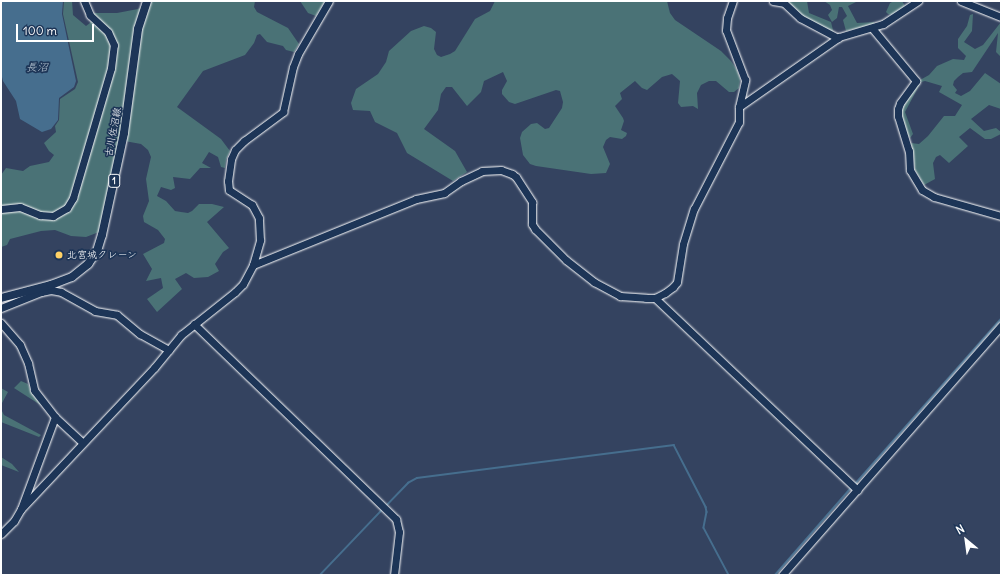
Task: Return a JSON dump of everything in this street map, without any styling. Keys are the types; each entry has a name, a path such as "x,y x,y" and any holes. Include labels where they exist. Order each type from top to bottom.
{"main road":[{"name":"古川佐沼線","path":"1,298 41,290 64,281 78,273 93,258 100,244 125,126 138,29 147,1"}],"street":[{"path":"1,209 20,207 40,215 53,216 68,208 73,198 110,68 114,45 108,32 90,15 84,1"},
{"path":"1,534 181,335 240,287 253,264 260,240 259,218 252,205 229,190 228,181 231,159 235,150 244,141 283,112 293,67 298,54 329,1"},
{"path":"253,264 416,199 444,193 461,181 482,171 501,170 516,177 532,202 532,224 566,260 615,295 655,298 670,290 677,282 683,244 694,209 738,126 739,107 745,80 726,30 727,18 733,1"},
{"path":"773,1 784,3 800,18 838,38"},
{"path":"739,107 838,38 887,22 899,12 918,1"},
{"path":"961,1 1001,17"},
{"path":"872,28 916,80 900,103 898,108 898,116 909,151 910,170 922,190 934,197 1001,216"},
{"path":"1,308 41,290 61,292 95,311 117,315 140,334 169,350"},
{"path":"655,298 854,487"},
{"path":"1,323 20,345 28,364 34,390 55,417 83,443"},
{"path":"194,324 396,519 399,528 394,575"},
{"path":"782,575 854,487 1001,326"},
{"path":"22,509 55,417"}],"green space":[{"path":"64,1 72,1 73,15 86,26 90,23 93,13 117,13 138,9 151,1 255,1 254,7 257,12 288,28 299,44 294,52 286,50 283,46 267,42 260,34 257,35 254,43 245,55 203,71 177,107 221,139 230,151 226,160 225,168 221,167 218,157 209,152 202,163 211,168 200,168 190,179 173,177 175,188 171,190 161,187 157,196 166,201 175,211 181,212 188,213 199,204 212,204 224,207 207,222 229,248 223,252 215,264 219,271 208,277 194,278 186,273 175,279 182,289 157,312 147,299 163,288 161,278 146,281 152,269 143,254 164,243 165,239 158,230 144,222 143,216 149,201 146,179 151,157 148,150 141,144 119,140 99,232 86,237 71,236 55,230 41,231 10,239 7,245 1,247 1,175 6,168 23,171 30,166 49,162 54,155 49,151 44,143 56,132 55,126 59,120 60,99 75,89 78,82 63,14"},
{"path":"300,1 325,1 316,16 308,13"},
{"path":"495,1 667,1 670,13 675,20 721,51 731,61 737,70 740,79 739,88 734,92 729,92 716,81 709,81 701,85 697,93 698,109 693,106 681,107 678,103 680,81 672,74 662,77 647,90 642,88 635,81 620,93 622,99 615,106 623,118 624,121 621,130 627,133 626,136 622,139 610,137 606,140 603,147 610,164 606,173 591,174 536,166 530,164 523,155 520,138 522,132 531,124 537,123 545,129 549,128 562,108 563,102 560,91 556,90 515,104 509,102 502,94 502,90 507,81 503,72 484,81 481,92 467,106 452,87 446,87 441,94 438,110 424,129 455,151 467,172 453,181 407,153 397,133 375,122 370,111 353,110 351,103 356,89 378,74 386,62 389,51 411,31 424,26 431,28 436,32 434,49 437,55 441,57 450,54 455,51 475,19 490,11"},
{"path":"784,1 807,1 809,13 831,22 834,34 802,17"},
{"path":"824,1 858,1 848,6 857,23 874,22 875,24 846,31 843,20 847,16 842,7 839,7 837,18 832,22 828,15 832,10 830,5"},
{"path":"894,1 902,1 905,6 892,15 888,14 886,12 890,3"},
{"path":"973,14 972,31 964,42 975,49 983,45 1001,22 1001,57 996,52 998,33 972,72 963,73 954,81 953,85 957,90 955,93 961,96 970,91 985,73 1001,84 1001,109 989,105 971,119 984,131 996,128 1001,132 1001,134 991,139 985,139 970,128 959,137 968,146 949,163 940,155 936,157 933,163 935,179 924,185 915,170 911,143 919,144 928,136 944,116 955,116 962,105 939,92 942,86 925,81 921,82 905,112 913,134 910,138 905,131 901,109 920,80 929,75 937,66 953,59 964,60 966,56 958,48 958,39 967,26 970,15"},
{"path":"21,381 28,384 31,392 42,406 14,388"},
{"path":"1,388 8,392 2,403 1,409"},
{"path":"1,409 4,415 41,435 39,437 1,422"},
{"path":"1,457 12,464 19,472 1,465"}],"water":[{"name":"長沼","path":"1,1 63,1 62,14 76,81 74,87 59,98 58,120 51,129 42,132 20,119 16,101 3,81 1,73"}],"waterway":[{"path":"855,484 1001,319"},
{"path":"386,506 408,483 417,478 674,445 706,507 707,512 704,528 729,575"},
{"path":"775,575 851,488"},
{"path":"320,575 382,510"}],"place":[{"name":"北宮城クレーン","path":"59,255"}]}
